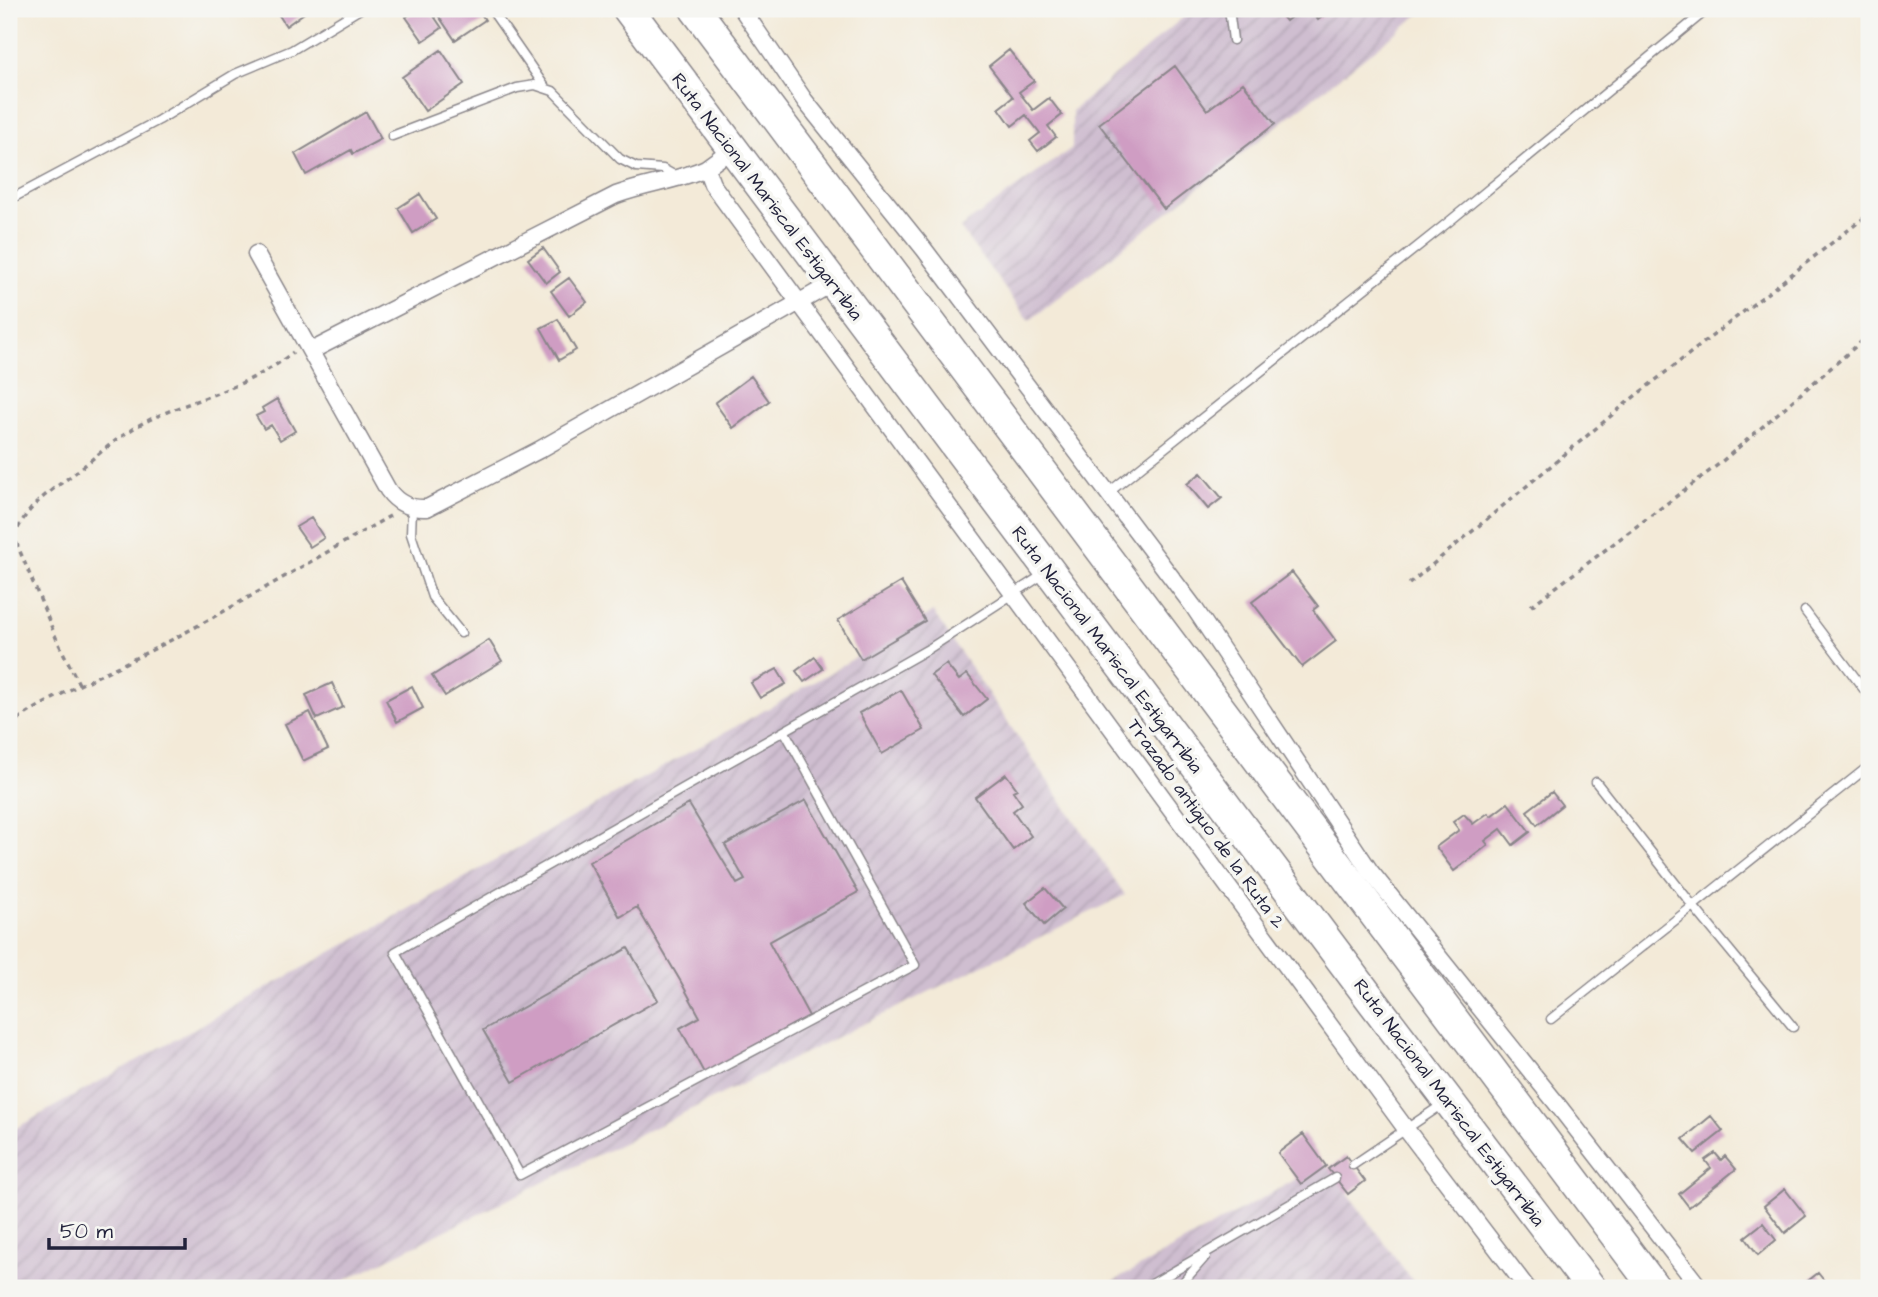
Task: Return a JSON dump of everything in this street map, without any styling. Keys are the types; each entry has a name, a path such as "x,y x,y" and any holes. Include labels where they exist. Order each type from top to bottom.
{"highway":[{"name":"Ruta Nacional Mariscal Estigarribia","path":"628,9 1591,1288"},
{"path":"695,9 1655,1288"}],"street":[{"path":"741,9 806,101 925,249 1193,606 1370,871 1558,1104 1700,1288"},
{"path":"308,346 616,195 649,184 685,178 706,168 732,149"},
{"name":"Trazado antiguo de la Ruta 2","path":"706,168 712,184 1406,1129 1527,1288"},
{"path":"256,254 388,490 400,503 410,507 427,508 539,450 833,283"}],"lane":[{"path":"9,200 159,120 234,74 292,50 360,9"},
{"path":"491,9 545,87"},
{"path":"1229,9 1233,40"},
{"path":"1108,493 1451,220 1708,9"},
{"path":"392,136 526,85 545,87 553,91 620,159 636,167 663,169 675,179"},
{"path":"410,507 411,534 432,597 461,633"},
{"path":"785,732 915,965 520,1175 396,952 930,648 1050,571"},
{"path":"1805,611 1869,696"},
{"path":"1551,1020 1869,766"},
{"path":"1596,782 1693,906 1793,1027"},
{"path":"1353,1166 1448,1101"},
{"path":"1145,1288 1335,1178"},
{"path":"1178,1288 1212,1250"}],"path":[{"path":"1409,584 1630,400 1869,214"},
{"path":"1531,606 1719,464 1869,335"},
{"path":"79,684 57,640 14,537 22,517 40,499 146,422 269,370 308,346"},
{"path":"9,725 79,684 156,648 410,507"}],"shaded area":[{"path":"1193,9 1426,9 1029,321 960,228 1072,148 1072,111"},
{"path":"933,612 1125,895 329,1288 9,1288 9,1132 790,696"},
{"path":"1325,1163 1418,1288 1102,1288"}],"building":[{"path":"275,9 301,9 304,13 286,26"},
{"path":"417,9 429,9 442,28 423,41 406,17"},
{"path":"434,9 478,9 485,20 455,40"},
{"path":"1276,9 1301,9 1286,21"},
{"path":"1309,9 1332,9 1318,20"},
{"path":"441,50 464,84 425,111 402,77"},
{"path":"1009,50 1034,81 1019,92 1033,110 1049,98 1062,115 1048,126 1056,137 1038,151 1030,141 1040,133 1026,115 1012,126 999,108 1013,97 989,66"},
{"path":"1175,66 1207,110 1243,83 1275,124 1164,209 1099,124"},
{"path":"366,112 381,139 353,154 351,150 306,175 295,154"},
{"path":"420,194 436,219 413,233 398,208"},
{"path":"543,248 560,272 546,283 528,259"},
{"path":"569,278 587,302 569,316 551,291"},
{"path":"558,319 576,350 559,360 541,328"},
{"path":"751,376 769,401 733,428 715,403"},
{"path":"277,399 295,431 280,440 271,425 264,429 256,416 264,412 262,408"},
{"path":"1201,473 1222,498 1208,509 1187,484"},
{"path":"311,518 324,538 310,547 296,527"},
{"path":"1292,572 1318,606 1313,610 1336,641 1302,667 1252,602"},
{"path":"901,582 925,621 861,659 838,620"},
{"path":"489,640 502,661 445,696 432,676"},
{"path":"815,657 823,669 804,682 796,671"},
{"path":"946,664 959,680 967,674 987,699 964,717 931,675"},
{"path":"777,669 786,684 760,698 751,683"},
{"path":"332,683 343,707 317,719 306,695"},
{"path":"412,686 423,708 397,722 386,700"},
{"path":"901,690 924,730 882,754 859,713"},
{"path":"310,712 328,749 303,761 285,724"},
{"path":"1006,774 1017,789 1013,791 1022,804 1013,811 1031,836 1013,850 975,797"},
{"path":"1552,792 1562,805 1537,825 1527,811"},
{"path":"806,800 858,892 769,942 809,1016 704,1073 680,1028 700,1017 681,982 637,907 620,917 589,862 689,804 737,884 745,880 725,845"},
{"path":"1508,803 1530,832 1513,845 1501,829 1485,841 1488,845 1454,871 1436,847 1459,830 1453,822 1464,814 1473,824 1488,813 1491,816"},
{"path":"1045,888 1063,909 1044,925 1026,903"},
{"path":"628,948 658,1000 513,1082 483,1030"},
{"path":"1711,1116 1723,1131 1695,1153 1683,1139"},
{"path":"1303,1134 1326,1166 1301,1184 1278,1153"},
{"path":"1715,1153 1721,1160 1725,1156 1736,1169 1689,1207 1679,1194 1711,1168 1705,1160"},
{"path":"1346,1156 1365,1181 1348,1194 1328,1169"},
{"path":"1785,1189 1806,1216 1785,1233 1764,1206"},
{"path":"1763,1223 1776,1240 1758,1255 1745,1237"},
{"path":"1818,1273 1830,1288 1799,1288"}]}
